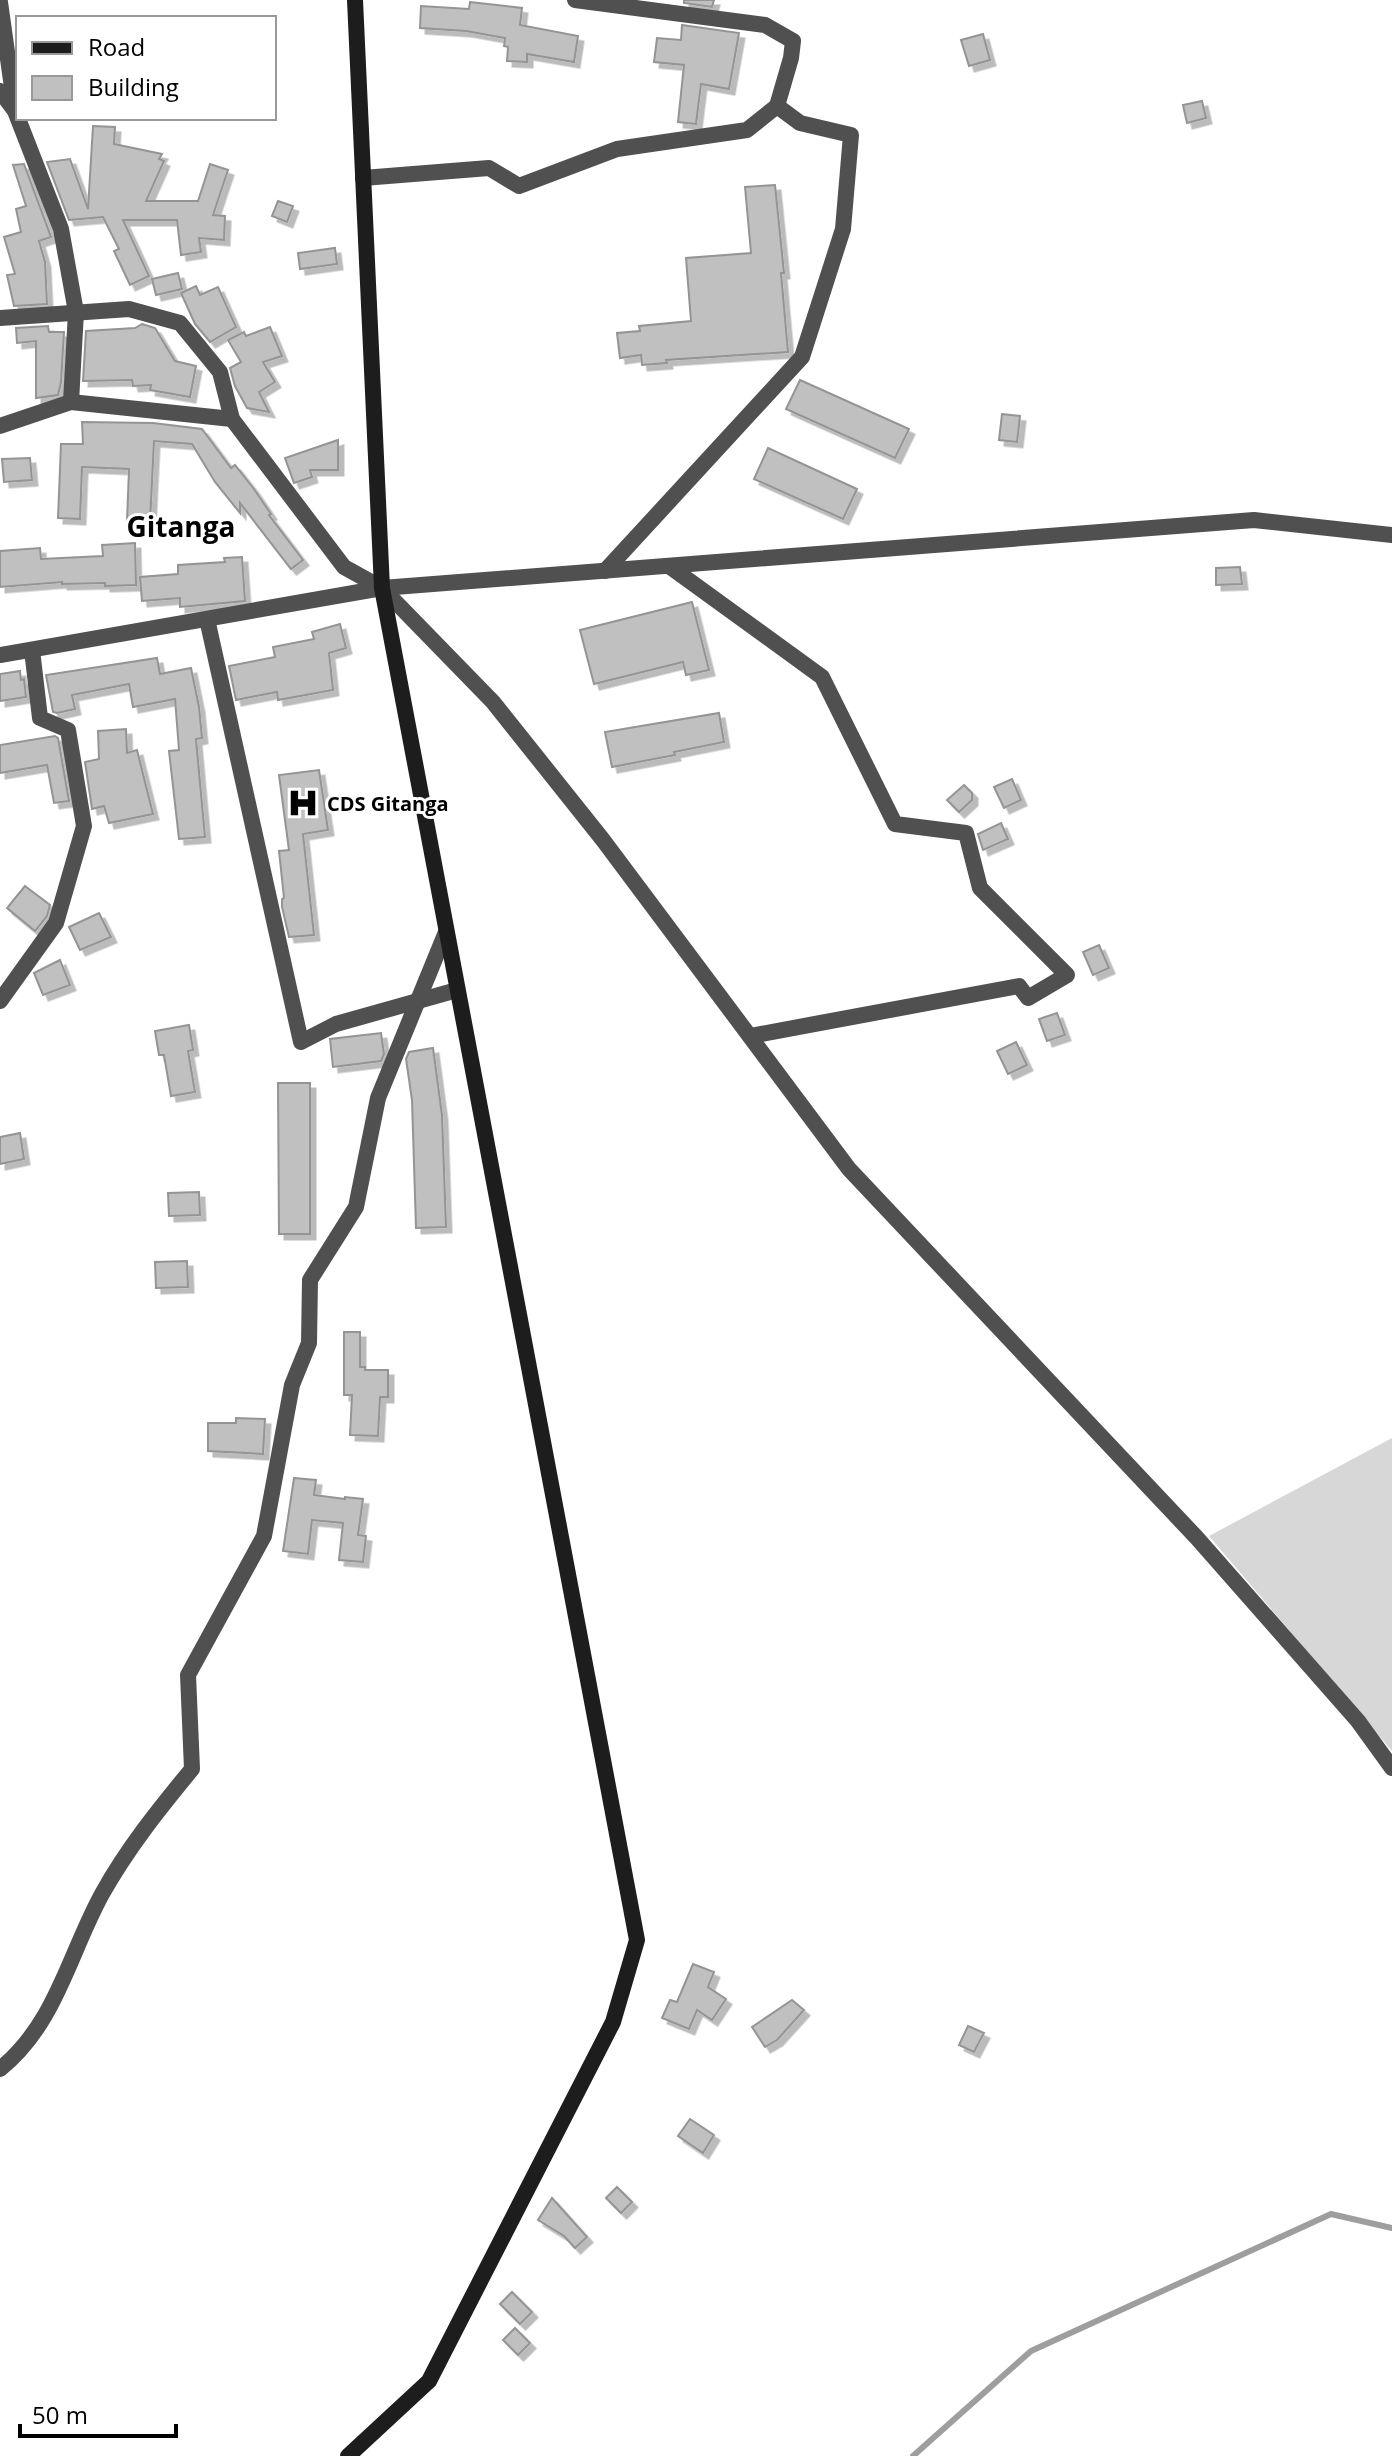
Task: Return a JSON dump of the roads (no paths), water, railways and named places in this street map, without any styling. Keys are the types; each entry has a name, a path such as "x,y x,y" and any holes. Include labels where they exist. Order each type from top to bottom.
{"main road":[{"path":"348,2456 429,2381 613,2022 637,1940 382,588 355,0"}],"street":[{"path":"363,178 489,168 519,186 617,149 747,130 777,106 793,41 765,25 575,0"},
{"path":"0,2 15,111"},
{"path":"0,91 15,111"},
{"path":"605,571 802,357 843,229 851,135 800,123 777,106"},
{"path":"19,120 61,229 76,312 71,402"},
{"path":"0,318 129,309 180,323 220,372 232,419 344,567 382,588 493,702 603,840 849,1169 1197,1538 1358,1721 1392,1768"},
{"path":"0,426 71,402 232,419"},
{"path":"0,655 382,588 1254,520 1392,535"},
{"path":"669,566 822,677 895,824 966,833 980,888 1067,975 1028,998 1019,986 750,1036"},
{"path":"207,619 301,1042 336,1024 457,990"},
{"path":"0,1001 56,923 84,826 68,730 40,718 32,650"},
{"path":"0,2069 10,2061 53,2006 101,1895 150,1818 192,1769 188,1675 264,1536 292,1385 309,1343 310,1280 356,1207 378,1098 446,932"}],"waterway":[{"path":"913,2456 1031,2351 1331,2214 1392,2228"}],"place":[{"name":"CDS Gitanga","path":"303,803"}],"district":[{"name":"Gitanga","path":"181,526"}]}
